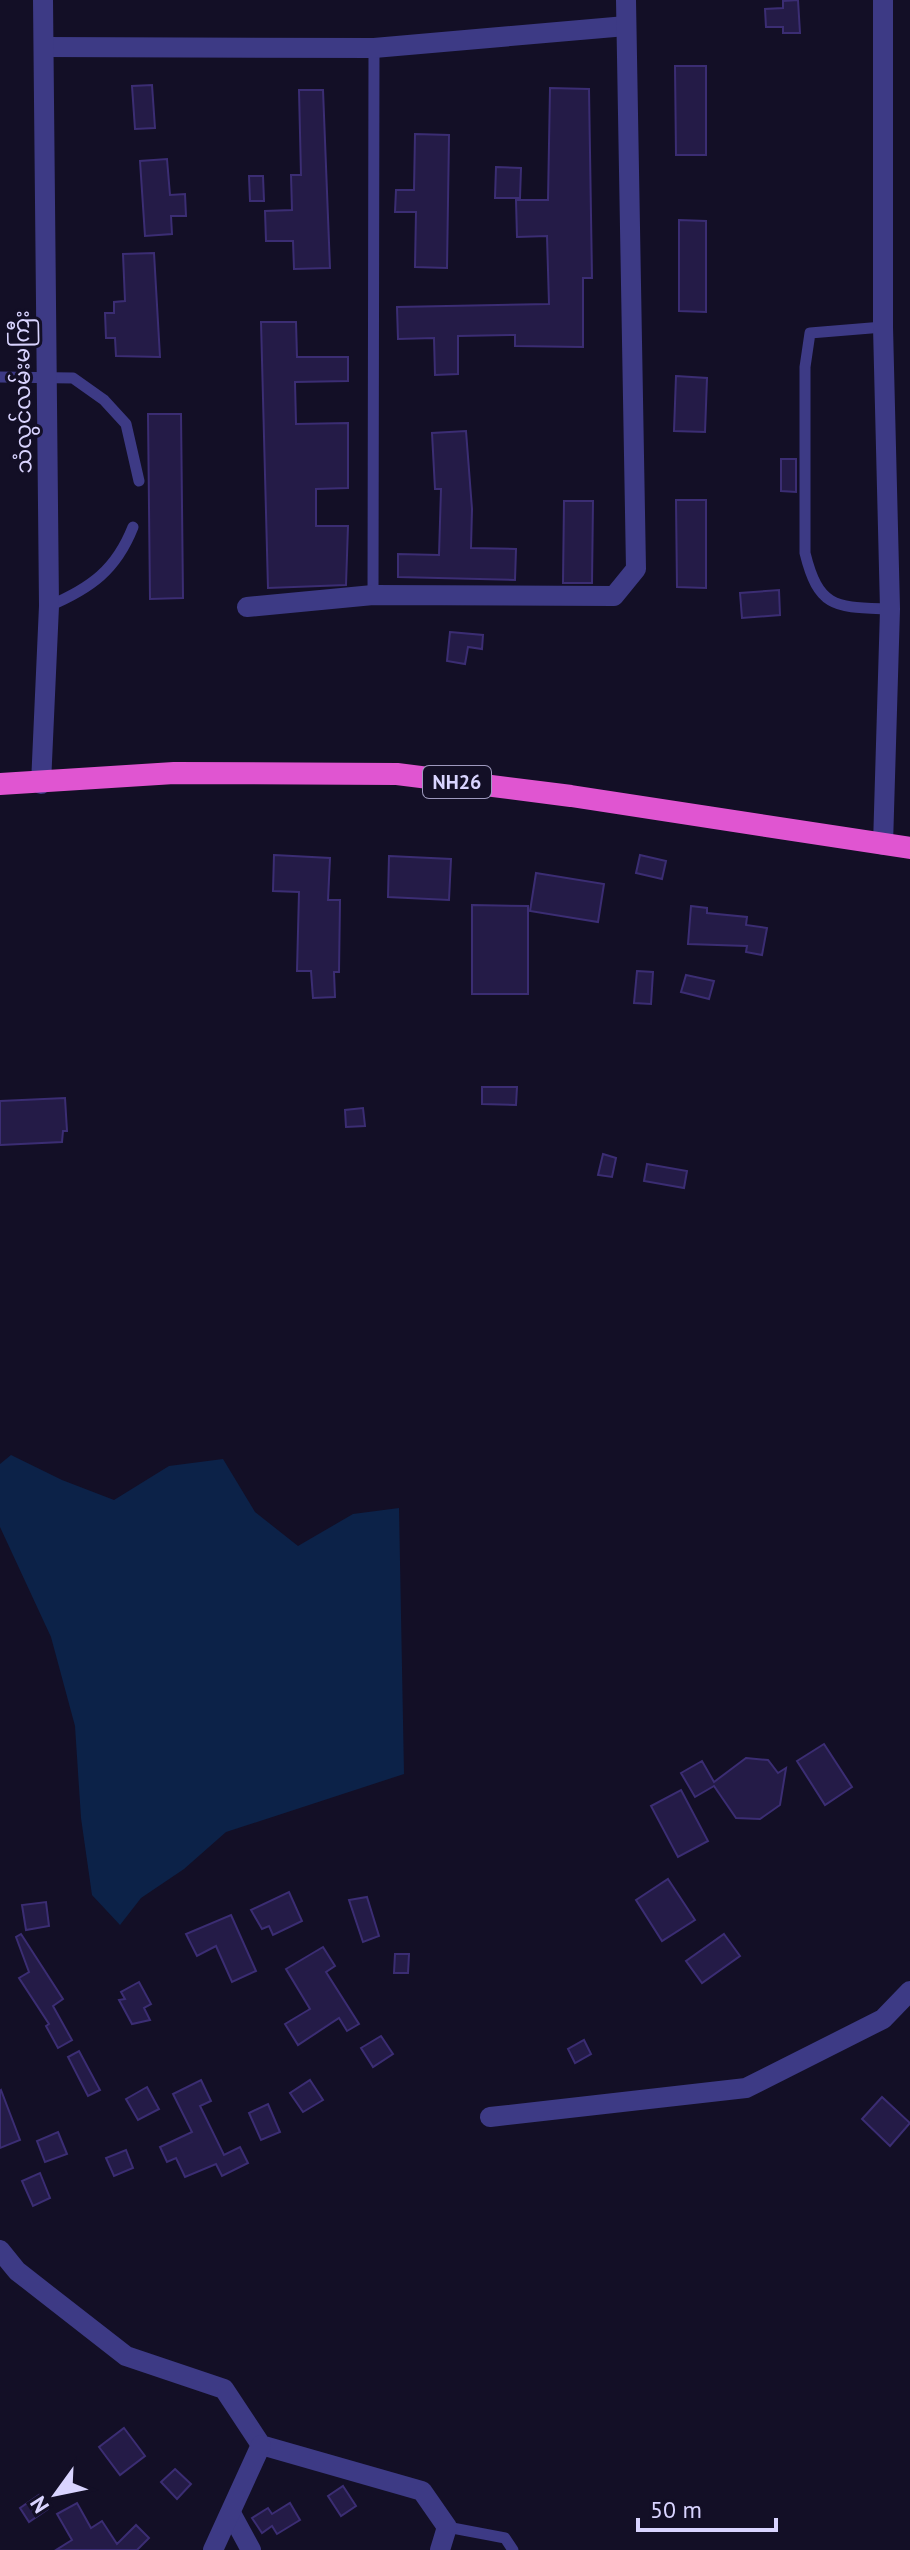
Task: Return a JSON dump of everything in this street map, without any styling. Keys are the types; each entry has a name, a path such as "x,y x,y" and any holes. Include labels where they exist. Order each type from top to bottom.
{"highway":[{"name":"NH26","path":"0,784 41,784 174,773 397,774 571,796 910,848"}],"street":[{"name":"သံလွင်လမ်းမကြီး","path":"41,784 49,606 43,0"},
{"path":"247,607 373,595 614,596 636,569 626,0"},
{"path":"883,0 883,327 890,609 883,845"},
{"path":"45,47 374,48 626,26"},
{"path":"490,2117 746,2088 883,2019 910,1991"},
{"path":"3,2260 126,2356 224,2389 261,2445 422,2491 447,2527 440,2550"},
{"path":"213,2550 232,2515 261,2445"},
{"path":"232,2515 251,2550"}],"lane":[{"path":"373,595 374,48"},
{"path":"883,327 810,333 805,367 805,553 812,580 824,600 846,608 890,609"},
{"path":"0,377 73,378 104,400 126,424 139,481"},
{"path":"49,606 78,593 113,564 121,556 133,527"},
{"path":"447,2527 505,2538 513,2550"}],"water":[{"path":"11,1455 62,1480 114,1500 169,1466 223,1459 255,1512 298,1546 353,1514 399,1508 404,1774 226,1832 184,1869 141,1898 120,1925 92,1895 81,1818 75,1726 51,1637 0,1527 0,1464"}],"building":[{"path":"798,0 800,33 783,33 783,27 766,27 765,9 783,8 783,1"},
{"path":"675,66 706,66 706,155 676,155"},
{"path":"152,85 155,128 135,129 132,86"},
{"path":"550,88 589,89 592,278 583,278 583,347 515,346 515,335 458,336 458,374 435,375 434,338 398,339 397,307 549,304 547,236 517,237 516,200 548,200"},
{"path":"299,90 323,90 330,268 294,269 293,241 266,241 265,211 292,210 291,175 301,175"},
{"path":"415,134 449,135 447,268 415,267 416,212 395,212 396,190 414,190"},
{"path":"167,159 170,195 185,194 186,216 171,216 172,234 145,236 140,161"},
{"path":"496,167 521,168 520,198 495,198"},
{"path":"249,176 263,176 264,201 250,201"},
{"path":"679,220 706,221 706,312 679,311"},
{"path":"154,253 160,357 116,356 115,338 106,338 105,313 114,313 114,302 125,301 123,254"},
{"path":"261,322 296,322 297,357 348,357 348,381 295,382 296,424 348,423 348,488 316,489 316,526 348,526 346,585 268,588"},
{"path":"676,376 707,378 705,432 674,431"},
{"path":"148,414 181,414 183,598 150,599"},
{"path":"466,431 472,509 471,548 516,549 515,580 398,577 398,554 439,555 441,489 435,489 432,433"},
{"path":"781,459 796,459 796,492 781,491"},
{"path":"676,500 706,500 706,588 677,587"},
{"path":"564,501 593,501 592,583 563,583"},
{"path":"779,590 780,615 742,618 740,593"},
{"path":"450,632 483,635 482,649 468,647 465,664 447,661"},
{"path":"274,855 330,858 328,900 340,900 339,972 334,972 335,997 313,998 311,971 297,971 299,892 273,891"},
{"path":"640,855 666,861 662,879 636,873"},
{"path":"389,856 451,859 449,900 388,897"},
{"path":"536,873 604,884 598,922 530,911"},
{"path":"472,905 528,906 528,994 472,994"},
{"path":"691,906 707,908 707,913 747,917 746,925 767,928 762,955 746,952 747,946 688,944"},
{"path":"637,971 653,972 651,1004 634,1003"},
{"path":"686,975 714,981 709,999 681,992"},
{"path":"482,1087 517,1087 516,1105 482,1104"},
{"path":"65,1098 67,1131 63,1131 62,1142 0,1145 0,1101"},
{"path":"363,1108 365,1126 346,1127 345,1110"},
{"path":"603,1154 616,1158 612,1177 598,1175"},
{"path":"647,1164 687,1171 684,1188 644,1181"},
{"path":"824,1744 852,1787 825,1805 797,1761"},
{"path":"746,1758 768,1760 778,1773 786,1768 780,1805 760,1819 736,1818 714,1786 695,1797 681,1773 702,1761 714,1782"},
{"path":"681,1790 708,1841 678,1857 651,1806"},
{"path":"668,1879 695,1920 662,1941 636,1900"},
{"path":"289,1892 302,1921 273,1935 269,1926 262,1929 251,1910"},
{"path":"367,1897 379,1936 363,1942 349,1900"},
{"path":"46,1902 49,1926 26,1930 22,1905"},
{"path":"231,1915 256,1971 232,1982 216,1946 197,1956 186,1934"},
{"path":"21,1934 63,1999 53,2006 72,2040 58,2048 46,2026 49,2024 19,1978 29,1972 16,1937"},
{"path":"724,1934 740,1956 702,1983 686,1961"},
{"path":"323,1947 335,1966 326,1972 359,2024 347,2031 339,2018 298,2045 285,2024 310,2009 286,1969"},
{"path":"395,1954 409,1954 408,1973 394,1973"},
{"path":"139,1982 151,2004 144,2008 150,2020 132,2024 119,2000 125,1999 121,1992"},
{"path":"381,2036 393,2054 373,2067 361,2048"},
{"path":"584,2040 591,2054 575,2063 568,2049"},
{"path":"79,2051 100,2090 88,2096 68,2057"},
{"path":"201,2080 211,2101 200,2106 224,2155 240,2147 248,2163 222,2176 216,2164 185,2177 176,2158 167,2162 160,2147 192,2132 173,2094"},
{"path":"310,2080 323,2100 303,2112 290,2093"},
{"path":"147,2087 159,2109 138,2120 126,2099"},
{"path":"0,2091 20,2140 0,2148"},
{"path":"882,2097 910,2123 890,2146 862,2119"},
{"path":"268,2104 280,2132 261,2140 249,2113"},
{"path":"58,2132 67,2154 45,2162 37,2141"},
{"path":"126,2150 133,2168 114,2176 106,2158"},
{"path":"40,2173 50,2198 33,2206 22,2181"},
{"path":"124,2428 145,2456 120,2475 99,2447"},
{"path":"175,2469 191,2484 177,2499 161,2482"},
{"path":"343,2486 356,2506 341,2516 328,2496"},
{"path":"39,2495 48,2509 29,2522 20,2508"},
{"path":"77,2503 91,2528 102,2521 117,2544 136,2525 149,2538 137,2550 56,2550 72,2540 57,2514"},
{"path":"290,2503 300,2520 277,2534 272,2526 262,2533 252,2518 268,2508 272,2514"}]}
